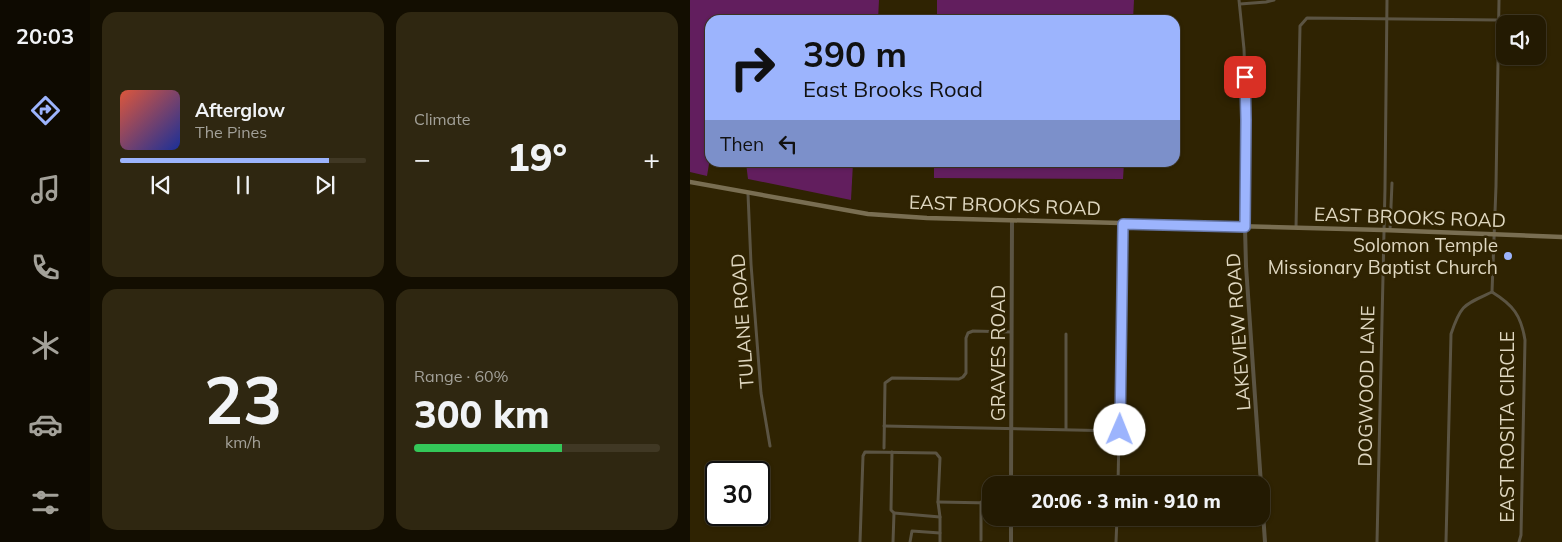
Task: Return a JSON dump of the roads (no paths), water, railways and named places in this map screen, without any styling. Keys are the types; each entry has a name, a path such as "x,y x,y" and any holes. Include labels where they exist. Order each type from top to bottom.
{"main road":[{"name":"EAST BROOKS ROAD","path":"690,182 748,194 868,214 927,218 1390,230 1562,237"}],"street":[{"path":"1240,2 1266,2 1274,0"},
{"name":"DOGWOOD LANE","path":"1377,542 1387,0"},
{"path":"1498,15 1499,0"},
{"name":"LAKEVIEW ROAD","path":"1240,2 1246,107 1246,266 1266,542"},
{"path":"1296,228 1300,26 1306,18 1496,20"},
{"path":"1446,542 1451,334 1462,308 1492,292 1497,65"},
{"path":"1390,230 1392,183"},
{"name":"TULANE ROAD","path":"748,194 760,393 770,446"},
{"path":"1384,217 1391,217"},
{"name":"GRAVES ROAD","path":"1011,476 1012,220"},
{"path":"1118,476 1123,224"},
{"name":"EAST ROSITA CIRCLE","path":"1492,292 1505,300 1514,310 1522,324 1525,340 1521,535 1519,542"},
{"path":"884,448 885,383 888,380 892,378 959,379 966,373 966,338 968,333 973,330 1011,332"},
{"path":"1066,334 1066,429"},
{"path":"884,426 1120,430"},
{"path":"860,542 863,456 865,452 936,453 940,458 938,502 940,542"},
{"path":"892,452 891,510 894,513 893,542"},
{"path":"938,502 981,502 981,540"},
{"path":"894,513 940,517"},
{"path":"1011,526 1011,542"},
{"path":"1116,542 1117,526"},
{"path":"910,542 912,531 940,533"}],"place":[{"name":"Solomon Temple Missionary Baptist Church","path":"1508,256"}]}
